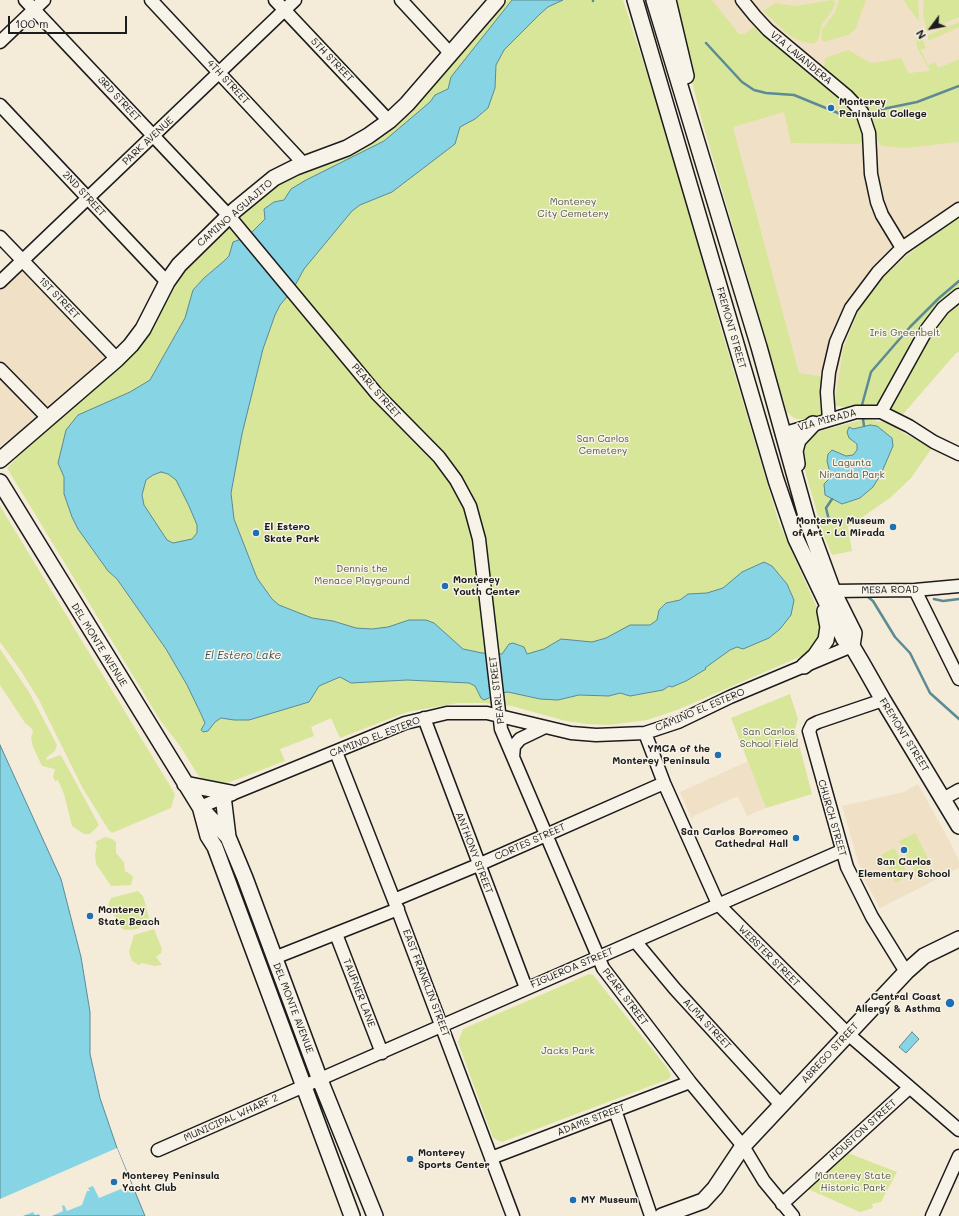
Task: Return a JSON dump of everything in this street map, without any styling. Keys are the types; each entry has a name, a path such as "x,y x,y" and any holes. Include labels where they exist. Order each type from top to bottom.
{"main road":[{"name":"CAMINO AGUAJITO","path":"0,460 117,359 131,345 143,328 167,282 188,255 229,216 270,181 304,164 347,148 368,136 389,121 407,104 497,0"},
{"name":"FREMONT STREET","path":"635,0 758,421 794,533 828,594 854,633 852,646 883,700 944,799 959,828"},
{"name":"FREMONT STREET","path":"654,0 759,347 782,434 818,553 828,594"},
{"path":"668,0 687,81 699,146"},
{"path":"758,421 771,430 782,434 775,445 770,461"},
{"path":"795,479 798,466 796,446 801,435 813,424"},
{"name":"DEL MONTE AVENUE","path":"0,482 185,784 200,807 228,837 245,878 320,1080 374,1216"},
{"path":"804,666 815,656 827,636 828,594"},
{"path":"185,784 227,795 228,837"},
{"name":"DEL MONTE AVENUE","path":"200,807 208,836 215,846 352,1216"},
{"name":"ABREGO STREET","path":"662,1216 703,1201 715,1188 743,1146 906,972 924,956 959,939"}],"street":[{"name":"3RD STREET","path":"25,0 229,216"},
{"path":"0,42 44,0"},
{"name":"4TH STREET","path":"151,0 304,164"},
{"name":"5TH STREET","path":"275,0 389,121"},
{"name":"PARK AVENUE","path":"0,282 87,197 154,136 295,0"},
{"path":"400,0 450,53"},
{"name":"VIA LAVANDERA","path":"742,0 754,16 768,30 847,96 862,112 870,133 871,174 877,202 882,215 902,248"},
{"name":"2ND STREET","path":"0,105 167,282"},
{"path":"829,420 828,380 836,342 851,308 866,287 902,248 959,209"},
{"name":"PEARL STREET","path":"229,216 377,394 447,466 463,492 470,506 479,539 492,648 496,697 501,729 598,958 603,968 690,1082 743,1146 764,1181 793,1216"},
{"name":"1ST STREET","path":"0,237 117,359"},
{"path":"881,412 927,329 943,308 959,295"},
{"path":"0,369 48,418"},
{"name":"VIA MIRADA","path":"782,434 813,424 864,411 881,412 909,426 934,442 959,454"},
{"name":"MESA ROAD","path":"828,594 915,590 959,586"},
{"path":"915,590 959,679"},
{"name":"CAMINO EL ESTERO","path":"200,807 394,727 424,718 462,712 486,713 577,734 645,733 678,722 852,646"},
{"name":"CHURCH STREET","path":"883,700 818,722 809,729 809,734 841,851 862,899 906,972"},
{"name":"ANTHONY STREET","path":"424,718 478,865 526,988"},
{"path":"513,757 514,746 520,739 545,727"},
{"name":"WEBSTER STREET","path":"645,733 664,782 718,904 848,1034 959,1130"},
{"name":"EAST FRANKLIN STREET","path":"336,752 396,905 513,1216"},
{"name":"CORTES STREET","path":"274,958 336,934 478,865 546,836 664,782"},
{"path":"944,799 959,790"},
{"name":"FIGUEROA STREET","path":"304,1086 841,851"},
{"name":"TAUFNER LANE","path":"336,934 382,1053"},
{"name":"ALMA STREET","path":"635,941 675,989 781,1105"},
{"name":"ADAMS STREET","path":"491,1158 690,1082"},
{"name":"MUNICIPAL WHARF 2","path":"158,1150 304,1086"},
{"name":"HOUSTON STREET","path":"782,1204 909,1088"},
{"path":"615,1110 652,1216"},
{"path":"932,1216 959,1156"}],"shaded area":[{"name":"Monterey Peninsula College","path":"672,0 959,0 959,217 918,246 883,277 859,309 843,349 834,406 813,424 812,419 793,418 787,412"},
{"path":"22,260 117,359 0,446 0,282"},
{"path":"748,761 766,808 747,816 738,796 693,816 694,818 692,819 680,792"},
{"name":"San Carlos Elementary School","path":"918,784 950,842 959,861 959,868 880,908 865,881 842,806 904,792"}],"green space":[{"path":"508,0 623,0 671,147 720,325 779,523 822,619 822,636 810,652 804,655 677,710 647,720 609,725 587,724 566,721 512,706 485,703 458,703 407,712 340,738 331,718 311,727 314,736 280,749 285,761 230,782 217,784 203,780 160,720 7,468 52,422 132,355 152,327 173,286 189,264 220,233 267,191 290,176 361,150 393,127 422,99 494,13"},
{"path":"671,0 712,0 739,34 745,34 753,27 851,106 862,123 864,142 858,144 791,143 784,112 733,127 799,373 825,377 823,412 820,417 812,419 796,419 787,412 702,121"},
{"path":"832,0 836,1 832,11 822,24 818,40 813,44 790,36 763,11 775,3 795,6"},
{"path":"839,0 866,0 855,30 848,35 824,42 821,39 822,30 835,12"},
{"path":"904,0 918,0 919,21 908,7"},
{"path":"924,0 959,0 959,17 927,31 923,15"},
{"path":"959,22 959,27 928,41 928,35"},
{"path":"921,37 926,48 921,50 928,65 935,62 938,68 959,59 959,142 905,148 881,146 877,139 870,110 861,99 824,68 825,58 848,50 869,62 874,63 901,58 908,73 930,71 917,47 916,38"},
{"name":"Iris Greenbelt","path":"959,217 959,352 956,353 898,420 856,408 834,406 843,349 859,309 883,277 918,246"},
{"name":"Lagunta Niranda Park","path":"865,419 889,423 905,434 932,448 911,478 890,498 848,527 852,551 832,555 823,534 802,460 804,440 816,432"},
{"path":"0,506 175,794 171,808 112,833 82,787 39,700 21,671 0,642"},
{"path":"0,649 29,692 57,745 55,751 46,758 47,760 60,755 62,757 99,825 90,834 84,834 72,826 64,794 58,780 55,781 53,777 55,769 42,766 33,747 31,738 33,731 25,723 0,685"},
{"name":"San Carlos School Field","path":"790,694 798,719 795,729 812,794 766,808 731,718"},
{"path":"915,833 931,864 915,872 899,841"},
{"path":"105,837 116,842 116,853 124,862 125,871 133,877 131,885 111,886 96,864 95,854 97,846 95,842"},
{"path":"894,848 909,876 895,883 881,855"},
{"path":"138,891 143,896 150,921 148,924 136,929 122,929 108,905 111,898"},
{"path":"154,929 162,949 161,953 156,957 162,965 155,966 142,963 139,965 132,961 129,952 134,935"},
{"name":"Jacks Park","path":"589,974 593,975 668,1069 671,1075 669,1079 502,1142 493,1138 458,1042 463,1029"},
{"name":"Monterey State Historic Park","path":"848,1153 897,1172 881,1202 872,1204 873,1208 860,1212 808,1189"}],"water":[{"name":"El Estero Lake","path":"512,0 563,0 548,7 504,50 496,65 495,88 488,108 475,119 460,127 455,144 392,192 360,205 352,211 304,269 292,291 280,305 263,349 242,434 231,493 234,519 257,578 272,599 279,605 312,618 333,621 356,628 372,629 388,627 409,620 426,620 434,623 463,649 482,653 502,654 509,644 513,643 524,647 527,654 544,649 561,639 592,642 606,638 630,625 650,625 657,620 659,610 666,603 680,600 688,594 707,593 723,588 742,572 764,562 772,566 787,584 794,600 791,615 780,629 769,638 743,649 737,647 730,650 705,668 706,669 686,681 672,687 669,686 663,690 630,696 620,693 609,696 579,695 558,700 540,699 508,692 501,693 484,700 481,698 475,686 469,683 407,680 351,683 340,677 319,686 309,702 249,720 221,718 215,722 208,731 203,732 201,730 205,723 201,714 187,685 166,649 117,579 108,571 78,529 72,517 64,494 64,477 58,463 66,430 78,415 130,392 150,380 185,318 193,290 229,256 233,242 247,237 265,219 264,209 274,202 284,200 291,189 306,180 384,141 430,102 435,95 448,89 451,77","holes":["161,472 168,474 176,480 197,525 197,533 192,539 173,543 167,540 144,505 142,495 146,480"]},
{"path":"870,425 877,426 892,438 893,446 881,474 873,487 860,498 842,504 825,495 824,484 831,477 827,461 828,454 832,450 846,456 853,455 857,450 857,444 849,438 847,432 849,427 853,429"},
{"path":"0,745 61,879 81,957 90,1012 90,1054 100,1098 117,1148 145,1216 0,1216"},
{"path":"912,1032 919,1039 906,1053 899,1047"}],"pier":[{"path":"117,1148 133,1188 123,1192 121,1189 99,1198 93,1186 88,1188 90,1191 87,1191 82,1205 67,1211 64,1205 62,1206 63,1211 52,1216 40,1216 39,1214 35,1215 33,1212 23,1216 0,1216 0,1199"}],"waterway":[{"path":"706,43 742,82 754,90 766,93 794,95 843,115"},
{"path":"878,110 917,102 959,86"},
{"path":"862,405 871,372 910,327 939,298 959,281"},
{"path":"863,419 864,426"},
{"path":"829,520 826,508 832,499"},
{"path":"868,597 873,601 895,637 910,653 930,693 959,719"},
{"path":"934,599 943,601 959,599"}],"place":[{"name":"Monterey Peninsula College","path":"831,108"},
{"name":"Monterey Museum of Art - La Mirada","path":"893,527"},
{"name":"El Estero Skate Park","path":"256,533"},
{"name":"Monterey Youth Center","path":"445,586"},
{"name":"YMCA of the Monterey Peninsula","path":"718,755"},
{"name":"San Carlos Borromeo Cathedral Hall","path":"796,838"},
{"name":"San Carlos Elementary School","path":"904,850"},
{"name":"Monterey State Beach","path":"90,916"},
{"name":"Central Coast Allergy & Asthma","path":"950,1003"},
{"name":"Monterey Sports Center","path":"410,1159"},
{"name":"Monterey Peninsula Yacht Club","path":"114,1182"},
{"name":"MY Museum","path":"573,1200"}],"park label":[{"name":"Monterey City Cemetery","path":"573,208"},
{"name":"San Carlos Cemetery","path":"603,444"},
{"name":"Dennis the Menace Playground","path":"362,574"}]}
